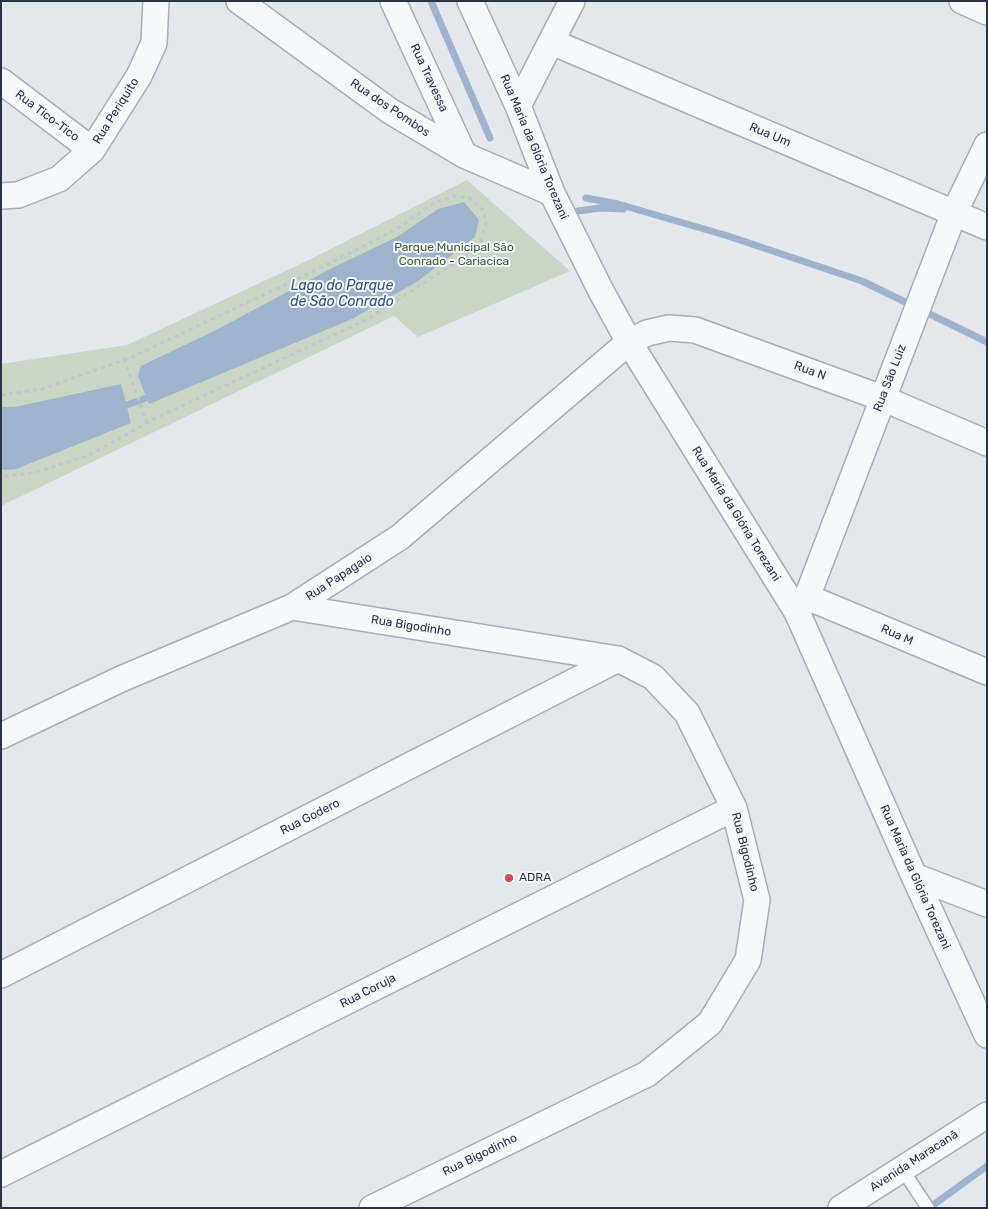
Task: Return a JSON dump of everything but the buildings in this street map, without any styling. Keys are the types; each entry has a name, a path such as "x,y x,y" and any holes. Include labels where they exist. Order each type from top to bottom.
{"street":[{"name":"Rua Periquito","path":"1,196 18,195 59,179 92,150 139,76 154,43 156,1"},
{"name":"Rua dos Pombos","path":"239,1 390,111 464,155 552,194"},
{"name":"Rua Travessa","path":"393,1 464,155"},
{"name":"Rua Maria da Glória Torezani","path":"470,1 518,106 552,194 629,342 802,605 914,876 987,1035"},
{"path":"518,106 572,1"},
{"path":"962,1 987,12"},
{"name":"Rua Um","path":"552,42 987,227"},
{"name":"Rua Tico-Tico","path":"1,81 92,150"},
{"name":"Rua São Luiz","path":"802,605 954,213 987,145"},
{"name":"Rua N","path":"629,342 647,333 669,328 695,330 882,398 987,443"},
{"name":"Rua Papagaio","path":"1,736 121,679 292,607 400,538 629,342"},
{"name":"Rua M","path":"802,605 987,672"},
{"name":"Rua Bigodinho","path":"292,607 618,659 653,677 688,713 734,808 757,900 748,960 710,1022 647,1074 372,1208"},
{"name":"Rua Godero","path":"1,975 618,659"},
{"name":"Rua Coruja","path":"1,1174 734,808"},
{"path":"914,876 987,904"},
{"name":"Avenida Maracanã","path":"841,1208 987,1115"}],"lane":[{"path":"902,1169 928,1208"}],"path":[{"path":"1,395 42,389 132,357 314,271 395,230 433,204 453,196 470,198 483,210 486,224 478,248 368,319 147,423 87,456 32,473 1,477"},
{"path":"124,359 147,423"}],"green space":[{"name":"Parque Municipal São Conrado - Cariacica","path":"467,180 570,271 418,337 394,316 1,506 1,364 127,345 313,258"}],"water":[{"name":"Lago do Parque de São Conrado","path":"464,202 479,220 475,237 418,281 352,319 149,404 138,376 141,366 216,330 334,267 397,237 438,209"},
{"path":"121,384 131,423 16,469 1,470 1,407 15,407"}],"waterway":[{"path":"431,1 490,138"},
{"path":"586,198 618,204 728,236 862,281 987,342"},
{"path":"578,211 600,208 623,209"},
{"path":"118,408 155,395"},
{"path":"929,1208 987,1166"}],"place":[{"name":"ADRA","path":"509,878"}]}
